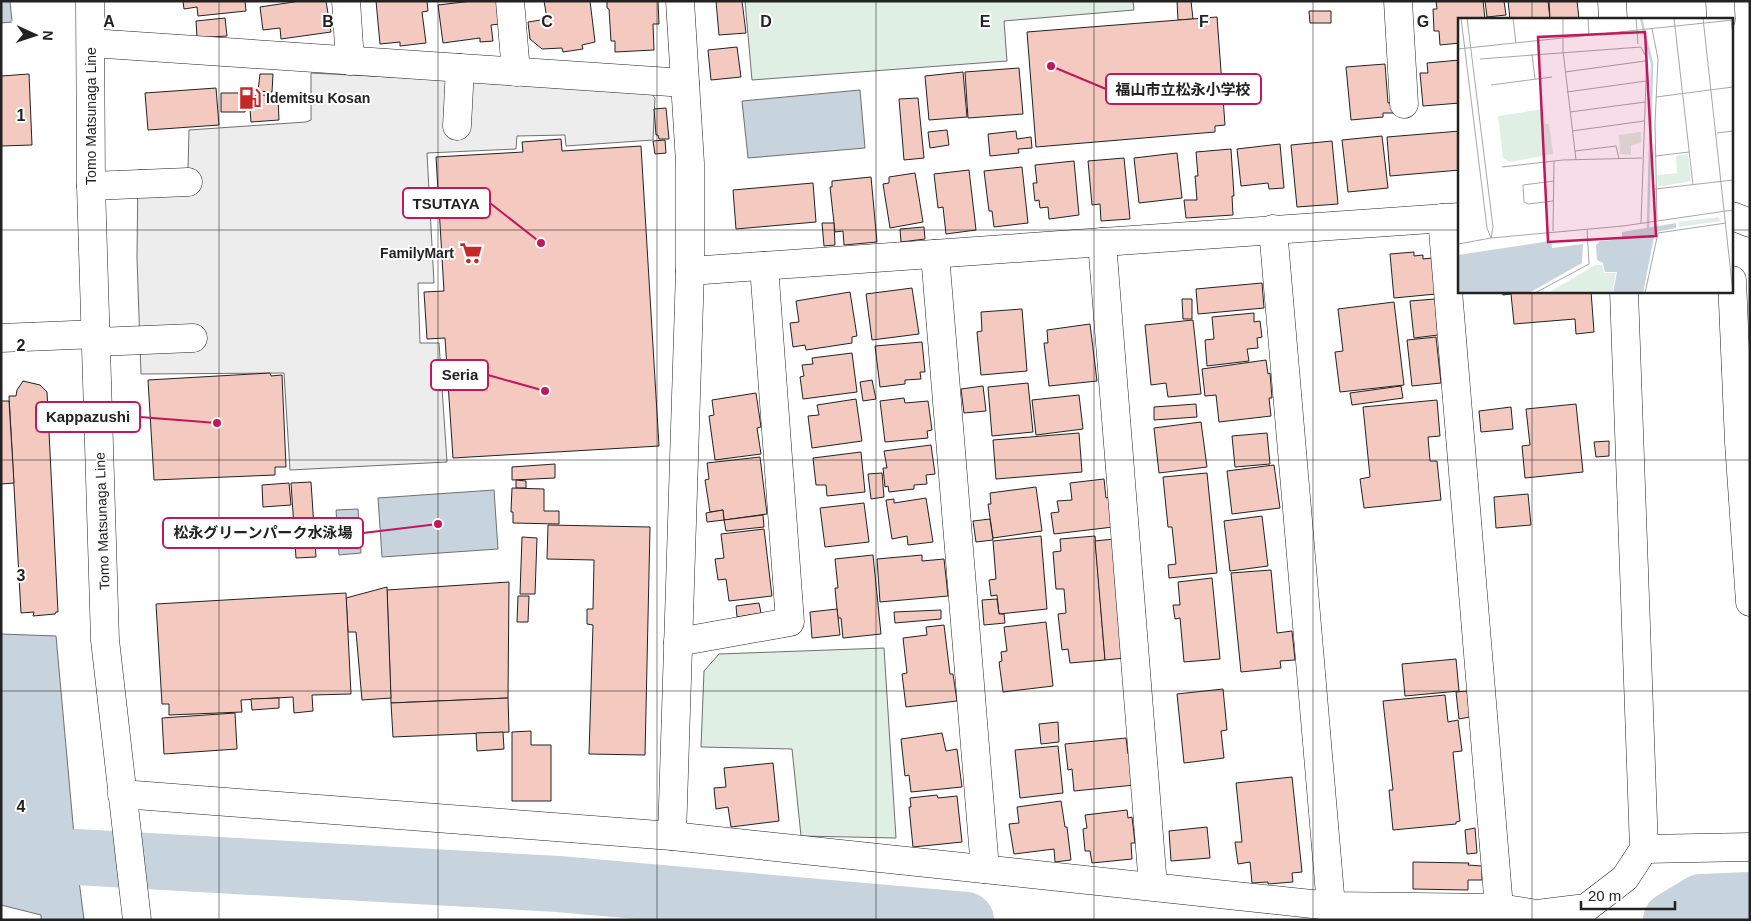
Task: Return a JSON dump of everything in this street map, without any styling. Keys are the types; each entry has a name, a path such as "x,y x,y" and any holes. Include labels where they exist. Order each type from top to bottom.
{"street":[{"name":"Tomo Matsunaga Line","path":"90,1 92,186 105,640 136,916"},
{"path":"346,1 350,61"},
{"path":"510,1 516,72"},
{"path":"672,836 690,271 690,163 680,1"},
{"path":"1398,1 1404,104"},
{"path":"1612,1 1613,18"},
{"path":"1720,1 1721,18"},
{"path":"91,43 685,83"},
{"path":"456,126 460,68"},
{"path":"92,186 188,182"},
{"path":"690,271 1451,217 1498,908"},
{"path":"1734,217 1750,223"},
{"path":"1273,230 1331,906"},
{"path":"1102,242 1153,886"},
{"path":"935,254 985,869"},
{"path":"678,642 790,622 764,266"},
{"path":"122,794 672,836 1331,906 1498,908 1537,914 1586,908 1625,878 1644,850 1624,292"},
{"path":"1733,292 1745,442 1750,602"},
{"path":"1,338 193,338"},
{"path":"1644,850 1750,847"}],"green space":[{"path":"745,1 1133,1 1134,10 1004,21 1007,61 752,80"},
{"path":"884,648 896,838 801,836 792,749 701,747 704,671 719,654"}],"shaded area":[{"path":"1,1 10,1 12,22 1,23"},
{"path":"311,73 649,90 655,98 653,140 566,146 565,135 517,136 516,149 427,153 434,283 418,283 420,343 439,343 447,462 290,470 284,373 141,374 137,258 138,170 188,169 189,130 306,122 311,120"},
{"path":"860,90 865,148 748,158 742,101"},
{"path":"494,490 498,549 382,557 378,498"},
{"path":"358,509 361,553 339,555 336,510"},
{"path":"1,634 56,636 76,857 84,920 41,920 41,915 1,905"}],"building":[{"path":"183,1 245,1 246,11 198,16 197,7 184,9"},
{"path":"300,1 326,1 331,32 281,39 280,28 263,30 260,7"},
{"path":"376,1 427,1 428,11 422,12 426,43 400,46 400,42 380,44"},
{"path":"472,1 497,1 500,24 491,25 493,41 480,42 480,38 443,43 438,5"},
{"path":"544,1 590,1 595,42 582,45 583,49 563,52 562,48 542,49 530,39 528,22 547,19"},
{"path":"607,1 658,1 659,24 653,24 654,50 615,52 615,41 611,41"},
{"path":"716,1 742,1 746,33 719,35"},
{"path":"1177,1 1191,1 1193,19 1178,20"},
{"path":"1436,1 1483,1 1485,18 1458,18 1458,43 1440,45 1439,31 1434,31 1433,9 1437,9"},
{"path":"1485,1 1504,1 1506,15 1487,17"},
{"path":"1508,1 1548,1 1550,18 1510,18"},
{"path":"1549,1 1577,1 1579,18 1550,18"},
{"path":"1309,11 1331,11 1331,23 1310,23"},
{"path":"1217,17 1225,125 1215,126 1215,132 1036,147 1027,32"},
{"path":"225,18 227,36 197,38 196,21"},
{"path":"737,47 741,77 711,80 708,50"},
{"path":"1458,60 1458,103 1423,106 1420,73 1428,73 1427,63"},
{"path":"1385,64 1388,103 1393,102 1394,113 1383,113 1383,117 1351,120 1346,67"},
{"path":"1019,68 1023,114 968,118 965,72"},
{"path":"963,72 967,117 929,120 925,76"},
{"path":"29,74 32,145 1,146 1,76"},
{"path":"260,74 273,74 272,92 258,91"},
{"path":"216,88 219,125 148,130 145,93"},
{"path":"221,93 244,93 245,112 221,112"},
{"path":"265,95 266,99 278,98 279,120 251,122 249,96"},
{"path":"918,98 924,158 904,160 899,99"},
{"path":"666,108 669,139 659,139 658,135 656,135 654,109"},
{"path":"947,130 949,145 930,148 928,132"},
{"path":"1016,131 1017,139 1031,137 1032,148 1018,149 1019,153 990,156 988,134"},
{"path":"1458,131 1458,170 1390,176 1387,137"},
{"path":"1382,136 1388,188 1348,192 1342,140"},
{"path":"561,139 562,151 641,146 659,446 453,458 445,338 427,339 424,292 444,291 436,157 523,152 522,142"},
{"path":"665,140 666,153 655,154 653,141"},
{"path":"1332,141 1338,204 1297,207 1291,145"},
{"path":"1280,144 1284,188 1269,189 1268,183 1241,186 1237,149"},
{"path":"1231,149 1234,196 1232,196 1233,215 1186,218 1184,200 1197,200 1196,152"},
{"path":"1177,153 1182,198 1139,203 1134,158"},
{"path":"1124,158 1130,219 1101,221 1100,204 1092,205 1088,161"},
{"path":"1074,161 1079,215 1049,219 1048,207 1040,208 1039,200 1035,201 1033,183 1037,183 1035,165"},
{"path":"1022,167 1028,223 994,227 992,211 989,211 984,171"},
{"path":"969,170 976,230 946,234 943,207 938,208 934,174"},
{"path":"915,173 923,222 890,228 883,184 889,183 889,177"},
{"path":"871,177 877,242 844,245 843,231 835,232 830,187 832,187 832,181"},
{"path":"813,183 816,222 736,229 733,190"},
{"path":"822,223 834,223 835,245 824,246"},
{"path":"924,227 925,239 901,242 900,229"},
{"path":"1414,252 1414,256 1423,255 1423,259 1432,258 1436,294 1394,298 1390,254"},
{"path":"1262,283 1264,308 1198,314 1196,289"},
{"path":"912,288 919,334 872,340 866,294"},
{"path":"850,292 857,336 852,337 852,343 806,350 805,345 793,347 790,323 799,322 796,301"},
{"path":"1502,292 1591,292 1594,332 1576,334 1575,319 1514,324 1511,294 1503,295"},
{"path":"1182,299 1192,299 1192,319 1183,319"},
{"path":"1435,299 1438,335 1414,338 1410,301"},
{"path":"1394,302 1404,385 1340,392 1335,352 1343,351 1338,309"},
{"path":"1022,309 1027,371 981,375 977,332 982,331 981,312"},
{"path":"1254,313 1254,322 1260,321 1262,337 1257,338 1258,348 1247,349 1249,361 1207,366 1205,340 1214,339 1212,317"},
{"path":"1193,320 1201,394 1168,397 1166,383 1151,385 1145,325"},
{"path":"1090,324 1097,381 1049,386 1044,343 1048,343 1047,330"},
{"path":"1436,337 1441,383 1412,386 1407,340"},
{"path":"922,342 925,372 920,372 921,379 905,380 905,384 880,387 875,346"},
{"path":"852,353 857,392 803,399 800,377 804,376 802,365 813,364 812,358"},
{"path":"1266,360 1268,374 1270,373 1272,398 1269,398 1271,416 1219,422 1216,395 1205,396 1202,369"},
{"path":"270,373 271,376 282,375 286,467 275,467 275,475 154,480 148,380"},
{"path":"872,380 876,399 863,401 860,382"},
{"path":"23,381 40,385 47,392 58,612 55,614 33,616 34,612 21,613 9,396 16,396 17,390"},
{"path":"1028,383 1033,432 992,436 988,387"},
{"path":"983,386 986,411 964,413 961,389"},
{"path":"1401,386 1403,398 1352,405 1350,393"},
{"path":"756,393 761,427 757,428 761,454 715,460 709,416 714,415 712,400"},
{"path":"1079,395 1083,429 1036,435 1032,400"},
{"path":"904,398 905,403 928,401 932,430 927,431 928,438 885,442 880,401"},
{"path":"856,399 862,441 812,448 808,416 819,415 817,405"},
{"path":"1437,400 1440,436 1428,437 1430,461 1437,461 1441,500 1364,508 1360,479 1370,477 1363,407"},
{"path":"1,401 9,401 14,483 1,484"},
{"path":"1196,404 1197,417 1154,420 1154,407"},
{"path":"1576,404 1583,472 1525,478 1522,446 1530,445 1526,409"},
{"path":"1511,407 1513,429 1481,432 1479,411"},
{"path":"1201,422 1207,467 1159,473 1154,428"},
{"path":"1079,433 1082,472 996,479 993,440"},
{"path":"1267,433 1270,464 1235,467 1232,436"},
{"path":"1609,441 1609,456 1596,457 1594,442"},
{"path":"931,445 935,474 926,475 927,484 914,485 914,489 889,492 888,486 885,487 883,468 887,468 884,451"},
{"path":"861,452 865,492 827,496 826,485 816,485 813,458"},
{"path":"760,457 767,514 724,520 723,510 710,512 705,480 709,479 707,463"},
{"path":"555,464 555,478 512,480 512,467"},
{"path":"1274,465 1280,508 1232,514 1227,471"},
{"path":"882,473 884,497 871,499 868,474"},
{"path":"1207,473 1217,573 1169,578 1168,565 1176,564 1172,527 1168,527 1163,477"},
{"path":"1104,479 1106,498 1110,497 1113,527 1054,534 1051,513 1059,512 1057,501 1072,500 1070,483"},
{"path":"516,480 526,481 526,488 516,488"},
{"path":"311,482 316,557 296,558 291,483"},
{"path":"289,483 291,505 263,507 262,485"},
{"path":"1036,487 1042,531 993,538 988,504 991,504 990,493"},
{"path":"512,488 544,489 544,511 559,511 559,524 513,523 513,512 511,512"},
{"path":"1528,494 1531,525 1496,528 1494,497"},
{"path":"926,498 933,542 908,545 907,536 892,539 886,500 894,499 894,503"},
{"path":"864,503 869,542 825,547 820,508"},
{"path":"723,510 724,520 707,522 706,513"},
{"path":"763,515 764,527 726,531 724,520"},
{"path":"1262,516 1268,566 1230,571 1224,521"},
{"path":"990,519 993,540 976,542 973,521"},
{"path":"548,525 650,527 645,755 589,754 593,625 587,624 587,609 593,609 594,560 547,559"},
{"path":"764,529 772,596 729,601 726,579 718,580 715,559 724,558 721,534"},
{"path":"1041,536 1047,609 999,614 997,595 991,596 989,580 996,579 993,541"},
{"path":"1095,536 1105,660 1070,663 1068,649 1062,650 1058,614 1066,613 1064,589 1056,589 1053,552 1061,551 1060,539"},
{"path":"522,537 537,538 535,594 520,594"},
{"path":"1114,539 1125,658 1105,660 1095,541"},
{"path":"873,555 881,634 843,638 841,618 838,618 837,609 835,588 838,588 835,559"},
{"path":"922,555 922,561 944,559 948,596 880,602 877,559"},
{"path":"1271,570 1277,633 1292,631 1295,660 1280,661 1281,668 1241,672 1231,573"},
{"path":"1212,578 1220,659 1184,662 1180,618 1175,619 1173,605 1180,605 1178,582"},
{"path":"509,582 508,698 391,703 387,590"},
{"path":"387,587 391,698 362,700 356,632 348,632 346,598"},
{"path":"346,593 351,694 312,695 313,711 294,713 293,697 241,700 242,712 169,715 169,704 162,704 156,604"},
{"path":"518,596 529,596 528,622 517,622"},
{"path":"997,599 999,614 1004,614 1005,623 984,625 982,600"},
{"path":"759,603 761,613 737,617 736,606"},
{"path":"837,609 840,635 812,638 810,612"},
{"path":"941,610 941,619 895,623 894,612"},
{"path":"1046,622 1053,686 1003,692 999,662 1002,661 1001,652 1007,651 1004,627"},
{"path":"944,625 950,674 953,674 957,701 906,707 902,674 907,673 903,638 927,635 926,627"},
{"path":"1456,659 1459,691 1405,696 1402,664"},
{"path":"1223,689 1227,730 1221,731 1224,758 1184,763 1177,694"},
{"path":"1467,691 1470,717 1459,719 1456,692"},
{"path":"1445,695 1448,722 1458,720 1462,751 1453,752 1460,821 1456,822 1456,824 1393,830 1389,790 1393,790 1383,701"},
{"path":"279,698 279,708 252,710 251,699"},
{"path":"508,698 509,732 393,737 391,703"},
{"path":"235,713 237,749 164,754 162,718"},
{"path":"1058,722 1059,742 1041,744 1039,724"},
{"path":"531,731 531,745 551,745 551,801 512,801 512,732"},
{"path":"503,732 504,749 477,751 476,733"},
{"path":"942,733 946,751 957,749 962,787 911,792 909,775 905,776 901,739"},
{"path":"1126,738 1128,754 1131,753 1135,785 1074,791 1072,769 1068,770 1065,744"},
{"path":"1058,746 1063,793 1020,798 1015,750"},
{"path":"773,763 779,821 731,827 728,807 716,809 714,788 726,787 724,768"},
{"path":"1292,777 1302,872 1292,873 1293,882 1252,883 1250,862 1238,864 1235,842 1242,842 1236,783"},
{"path":"937,795 938,798 957,796 962,842 913,847 909,807 911,807 910,798"},
{"path":"1061,801 1065,827 1067,827 1071,860 1055,862 1054,849 1014,854 1009,824 1019,823 1017,807"},
{"path":"1127,810 1128,818 1132,817 1135,843 1131,843 1132,859 1092,863 1090,851 1085,851 1083,829 1087,828 1085,815"},
{"path":"1207,827 1210,858 1171,861 1169,831"},
{"path":"1475,828 1477,853 1467,854 1465,830"},
{"path":"1413,862 1469,863 1468,865 1482,866 1482,880 1468,880 1468,890 1413,889"}],"waterway":[{"path":"76,857 558,884 966,920"},
{"path":"1671,920 1701,902 1750,900"}],"place":[{"name":"福山市立松永小学校","path":"1051,66"},
{"name":"Idemitsu Kosan","path":"250,98"},
{"name":"TSUTAYA","path":"541,243"},
{"name":"FamilyMart","path":"471,253"},
{"name":"Seria","path":"545,391"},
{"name":"Kappazushi","path":"217,423"},
{"name":"松永グリーンパーク水泳場","path":"438,524"}]}
